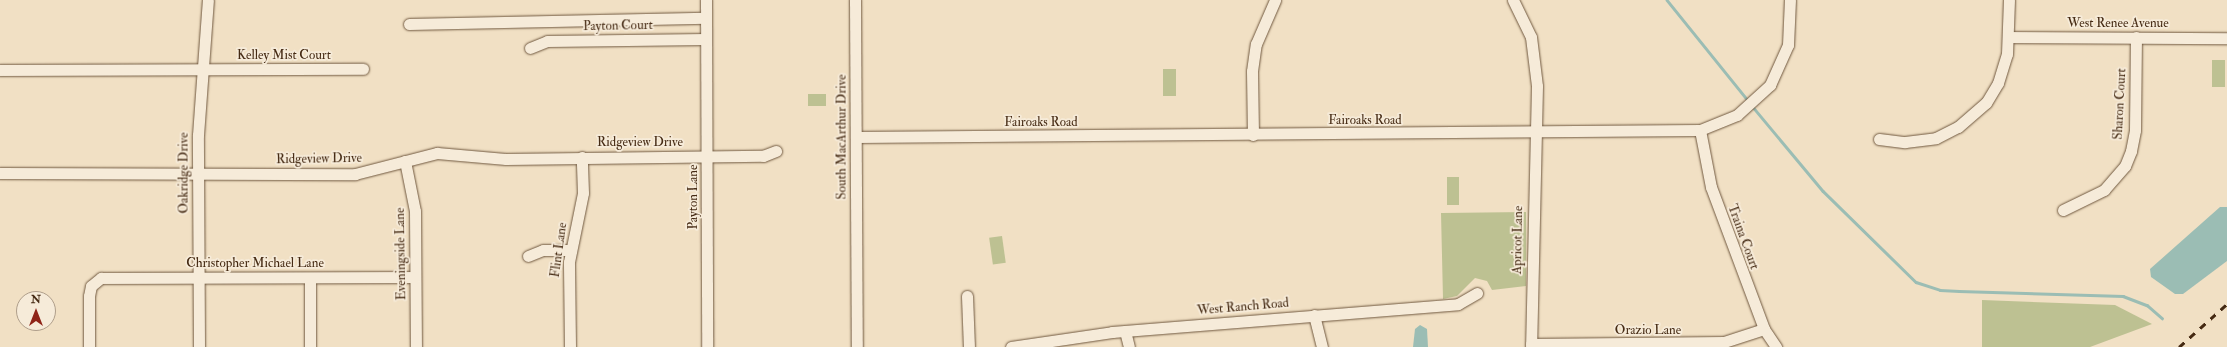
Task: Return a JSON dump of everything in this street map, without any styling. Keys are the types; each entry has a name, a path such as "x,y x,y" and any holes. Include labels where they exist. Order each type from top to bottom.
{"street":[{"name":"Oakridge Drive","path":"199,347 198,135 205,70 208,0"},
{"name":"Payton Lane","path":"706,0 707,347"},
{"name":"South MacArthur Drive","path":"855,0 857,347"},
{"name":"Apricot Lane","path":"1513,0 1525,20 1535,58 1531,346"},
{"name":"Fairoaks Road","path":"856,137 1535,133 1700,130 1737,115 1770,85 1788,45 1790,0"},
{"path":"1879,139 1925,141 1968,120 1986,103 1998,83 2008,37 2008,0"},
{"path":"1253,135 1254,58 1263,22 1272,1"},
{"path":"409,24 706,18"},
{"name":"West Renee Avenue","path":"2008,37 2227,38"},
{"name":"Sharon Court","path":"2063,210 2104,190 2125,166 2131,151 2135,130 2136,37"},
{"name":"Payton Court","path":"530,48 547,41 706,39"},
{"name":"Kelley Mist Court","path":"0,70 363,70"},
{"name":"Traina Court","path":"1700,130 1711,187 1764,329 1776,347"},
{"name":"Ridgeview Drive","path":"0,173 355,174 437,153 506,160 582,156 763,156 776,150"},
{"name":"Flint Lane","path":"570,347 571,250 583,193 582,156"},
{"name":"Eveningside Lane","path":"405,161 415,211 416,347"},
{"path":"528,256 543,250 571,250"},
{"name":"Christopher Michael Lane","path":"89,347 89,296 94,281 111,277 415,277"},
{"path":"310,278 310,347"},
{"name":"West Ranch Road","path":"1011,347 1125,331 1458,304 1477,293"},
{"path":"967,296 969,347"},
{"path":"1314,315 1322,347"},
{"name":"Orazio Lane","path":"1531,346 1724,342 1764,329"},
{"path":"1125,331 1129,347"}],"green space":[{"path":"2212,60 2225,60 2225,87 2212,87"},
{"path":"1163,69 1176,69 1176,96 1163,96"},
{"path":"808,94 826,94 826,106 808,106"},
{"path":"1447,177 1459,177 1459,205 1447,205"},
{"path":"1526,212 1526,286 1492,290 1487,281 1475,278 1457,296 1443,299 1441,213"},
{"path":"1002,236 1006,263 993,265 989,238"},
{"path":"1982,300 2115,305 2152,324 2090,347 1982,347"}],"water":[{"path":"2220,207 2227,207 2227,261 2183,294 2175,294 2151,277 2150,269"},
{"path":"1420,325 1427,329 1428,347 1413,347 1415,329"}],"waterway":[{"path":"1667,0 1746,98"},
{"path":"1753,107 1823,191 1916,282 1940,290 2123,296 2147,305 2162,318"}],"railway":[{"path":"2179,347 2227,304"}]}
